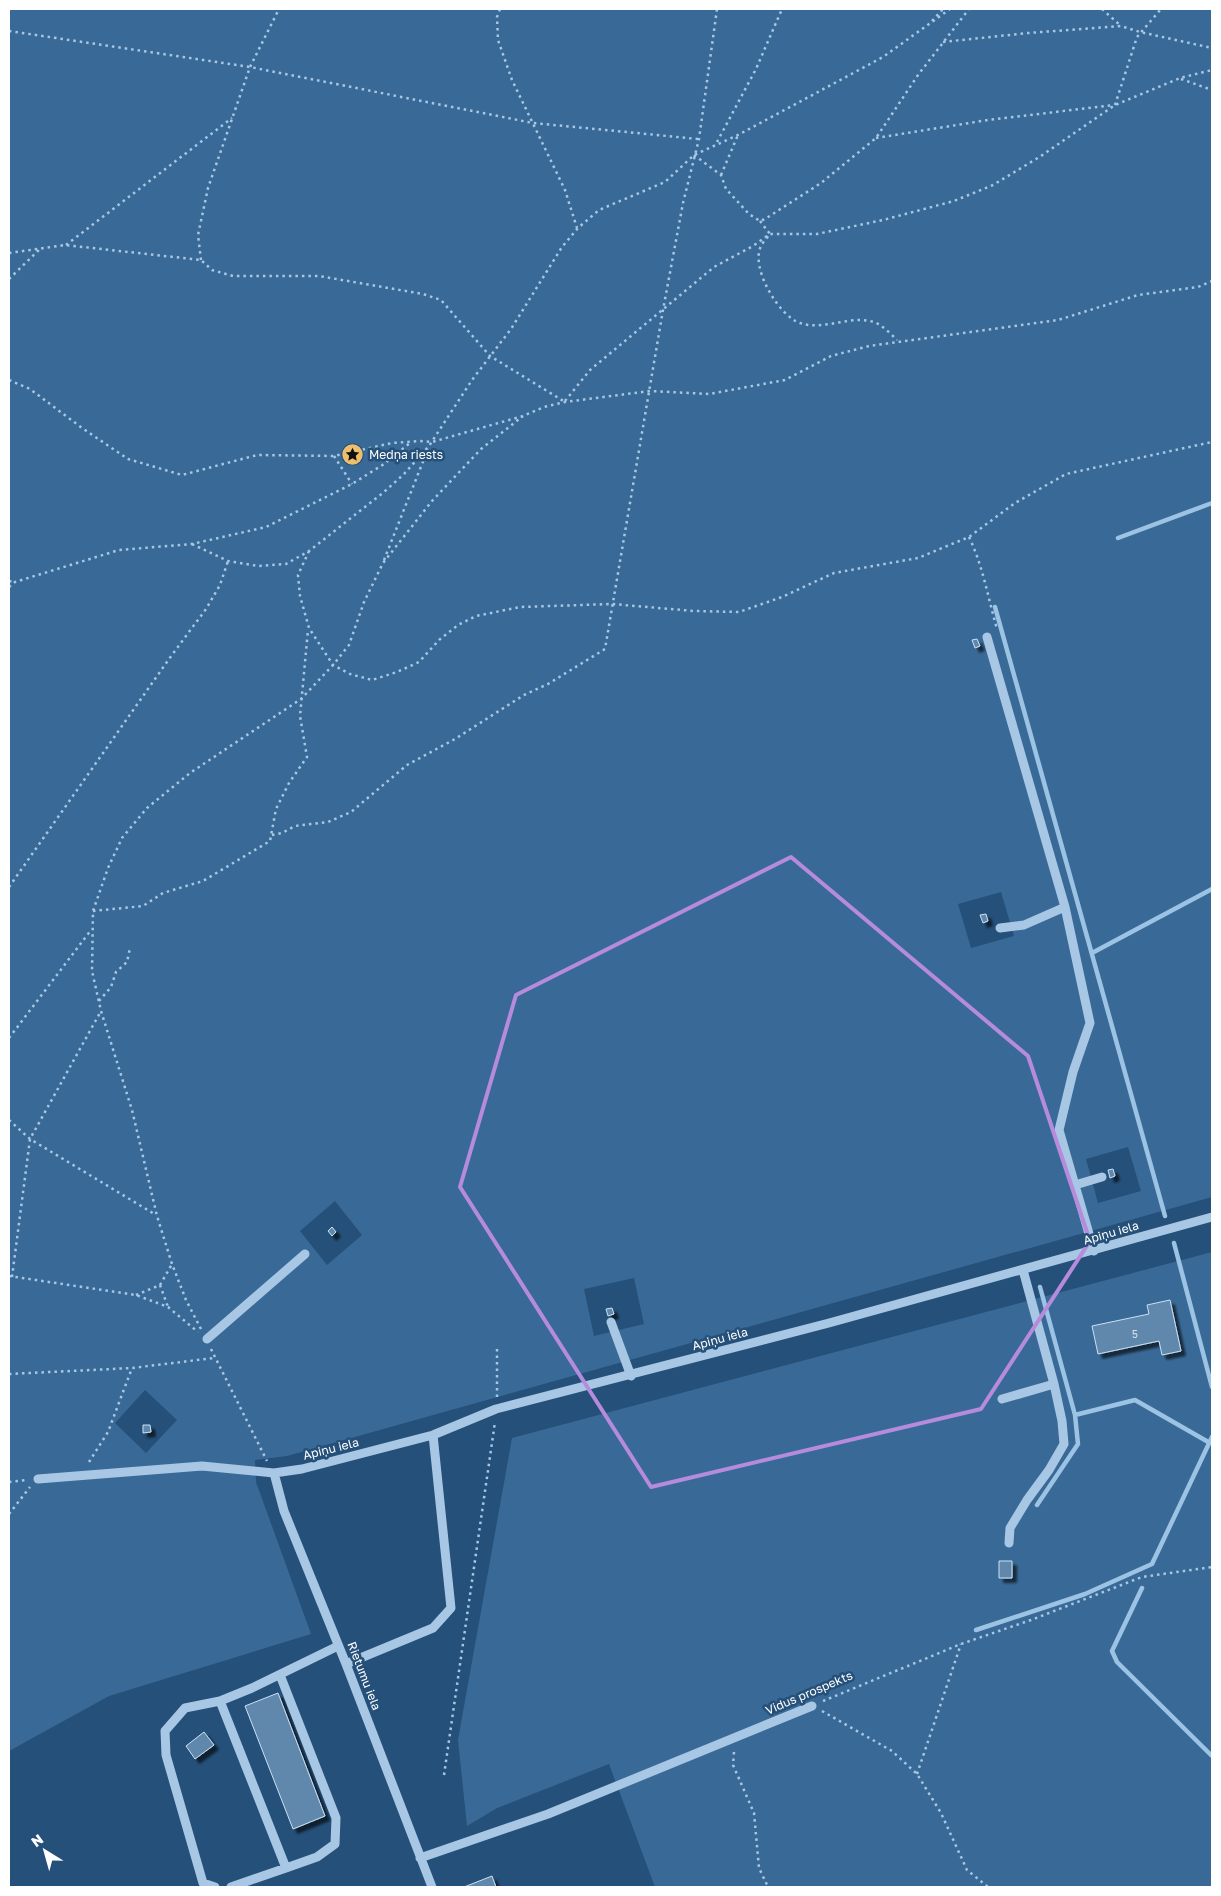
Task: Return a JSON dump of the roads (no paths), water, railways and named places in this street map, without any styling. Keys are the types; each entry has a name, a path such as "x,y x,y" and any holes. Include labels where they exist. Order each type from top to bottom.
{"street":[{"path":"988,637 1065,907 1090,1023 1073,1072 1059,1130 1094,1251"},
{"path":"1000,928 1024,925 1065,907"},
{"path":"1075,1185 1102,1177"},
{"name":"Apiņu iela","path":"38,1479 202,1466 274,1473 302,1469 434,1435 496,1409 631,1376 1212,1218"},
{"path":"207,1340 305,1254"},
{"path":"1009,1543 1010,1528 1064,1444 1062,1421 1054,1384 1023,1270"},
{"path":"611,1322 631,1376"},
{"path":"1002,1399 1054,1384"},
{"path":"346,1664 433,1628 451,1608 434,1435"},
{"name":"Rietumu iela","path":"274,1473 284,1512 346,1664 432,1887"},
{"path":"215,1887 203,1883 166,1755 165,1731 185,1708 220,1701 280,1675 338,1646"},
{"path":"231,1887 317,1857 335,1844 336,1818 280,1675"},
{"path":"220,1701 286,1868"},
{"name":"Vidus prospekts","path":"420,1858 548,1814 812,1706"}],"waterway":[{"path":"1118,538 1212,503"},
{"path":"995,607 1165,1216"},
{"path":"1092,953 1212,889"},
{"path":"1174,1243 1212,1387"},
{"path":"1037,1505 1078,1444 1075,1415 1040,1287"},
{"path":"1075,1415 1135,1400 1210,1443"},
{"path":"976,1630 1085,1594 1152,1564 1212,1437"},
{"path":"1142,1588 1112,1651 1117,1662 1212,1756"}],"place":[{"name":"Medņa riests","path":"353,455"}]}
